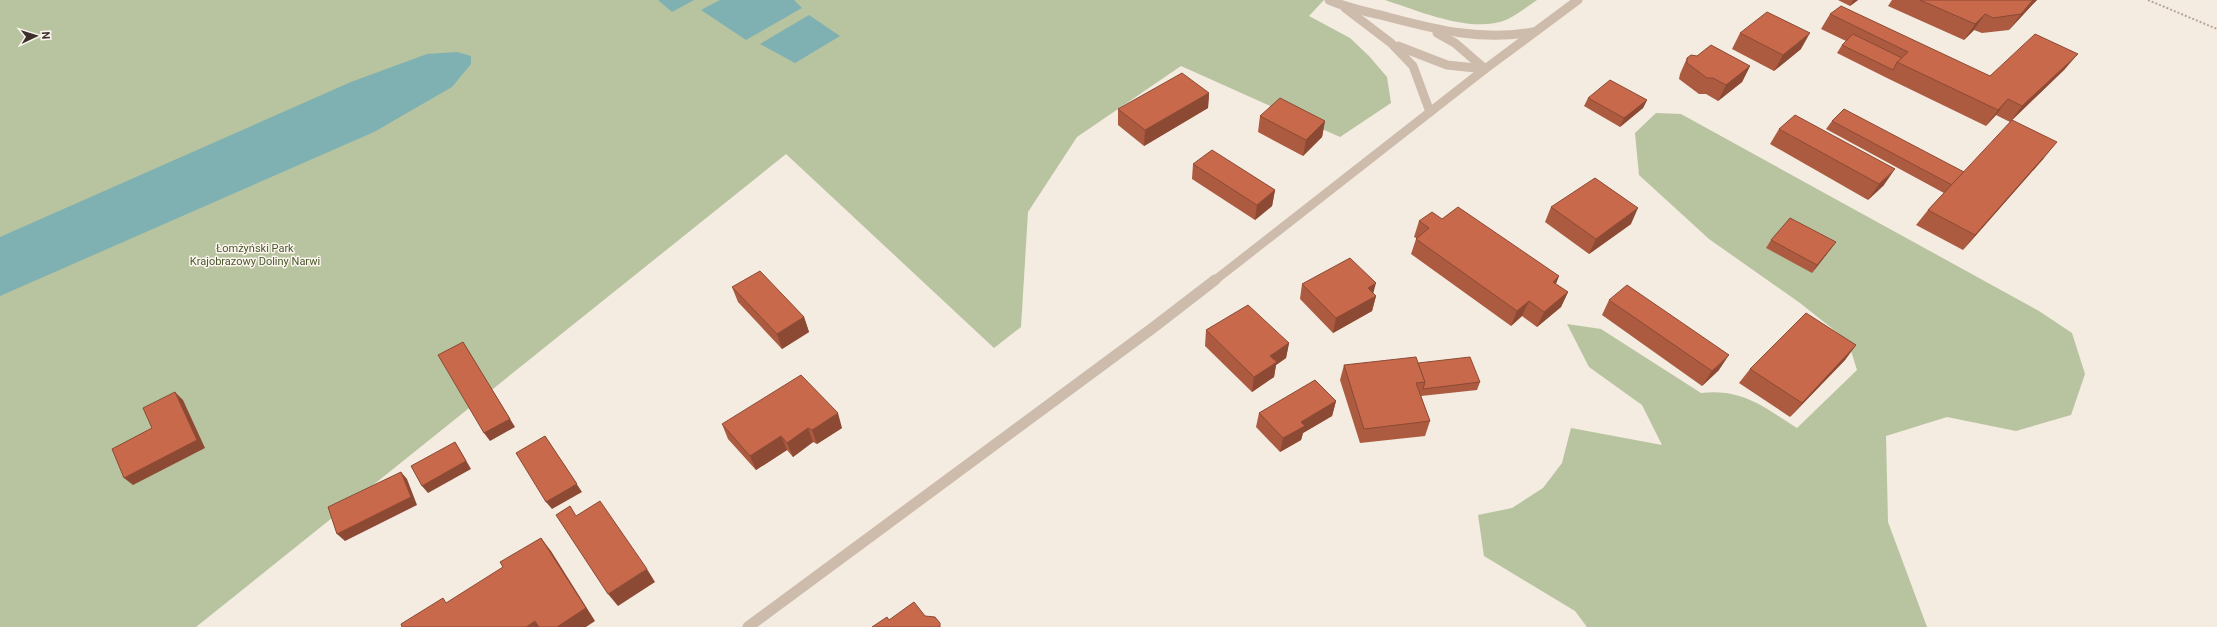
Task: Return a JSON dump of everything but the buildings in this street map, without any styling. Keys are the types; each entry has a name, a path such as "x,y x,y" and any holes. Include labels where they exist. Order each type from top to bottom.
{"street":[{"path":"1329,0 1341,5 1427,28 1464,34 1492,36 1523,34 1537,30"},
{"path":"748,627 1154,327 1484,69 1578,0"},
{"path":"1341,5 1391,43 1413,66 1430,112"},
{"path":"1427,28 1455,43 1484,69"},
{"path":"1391,43 1447,65 1484,69"}],"path":[{"path":"2148,0 2217,29"}],"green space":[{"name":"Łomżyński Park Krajobrazowy Doliny Narwi","path":"0,0 1324,0 1309,16 1350,38 1369,56 1387,77 1391,103 1340,137 1181,66 1077,137 1028,212 1021,327 994,348 786,154 196,627 0,627"},
{"path":"1385,0 1537,0 1508,19 1494,23 1479,24 1446,20"},
{"path":"1656,113 1681,114 2039,311 2072,333 2085,374 2071,415 2016,431 1947,417 1886,436 1888,522 1927,627 1587,627 1575,611 1484,556 1478,515 1512,508 1543,488 1562,463 1571,428 1662,445 1642,405 1589,367 1567,324 1601,329 1701,393 1716,392 1741,396 1763,406 1797,428 1857,370 1848,341 1800,303 1709,239 1639,175 1635,133"}],"water":[{"path":"658,0 694,0 672,12"},
{"path":"720,0 794,0 802,8 746,40 701,10"},
{"path":"809,15 840,36 795,63 760,44"},
{"path":"457,52 471,56 471,64 452,87 374,132 0,296 0,237 351,82 427,54"}]}
